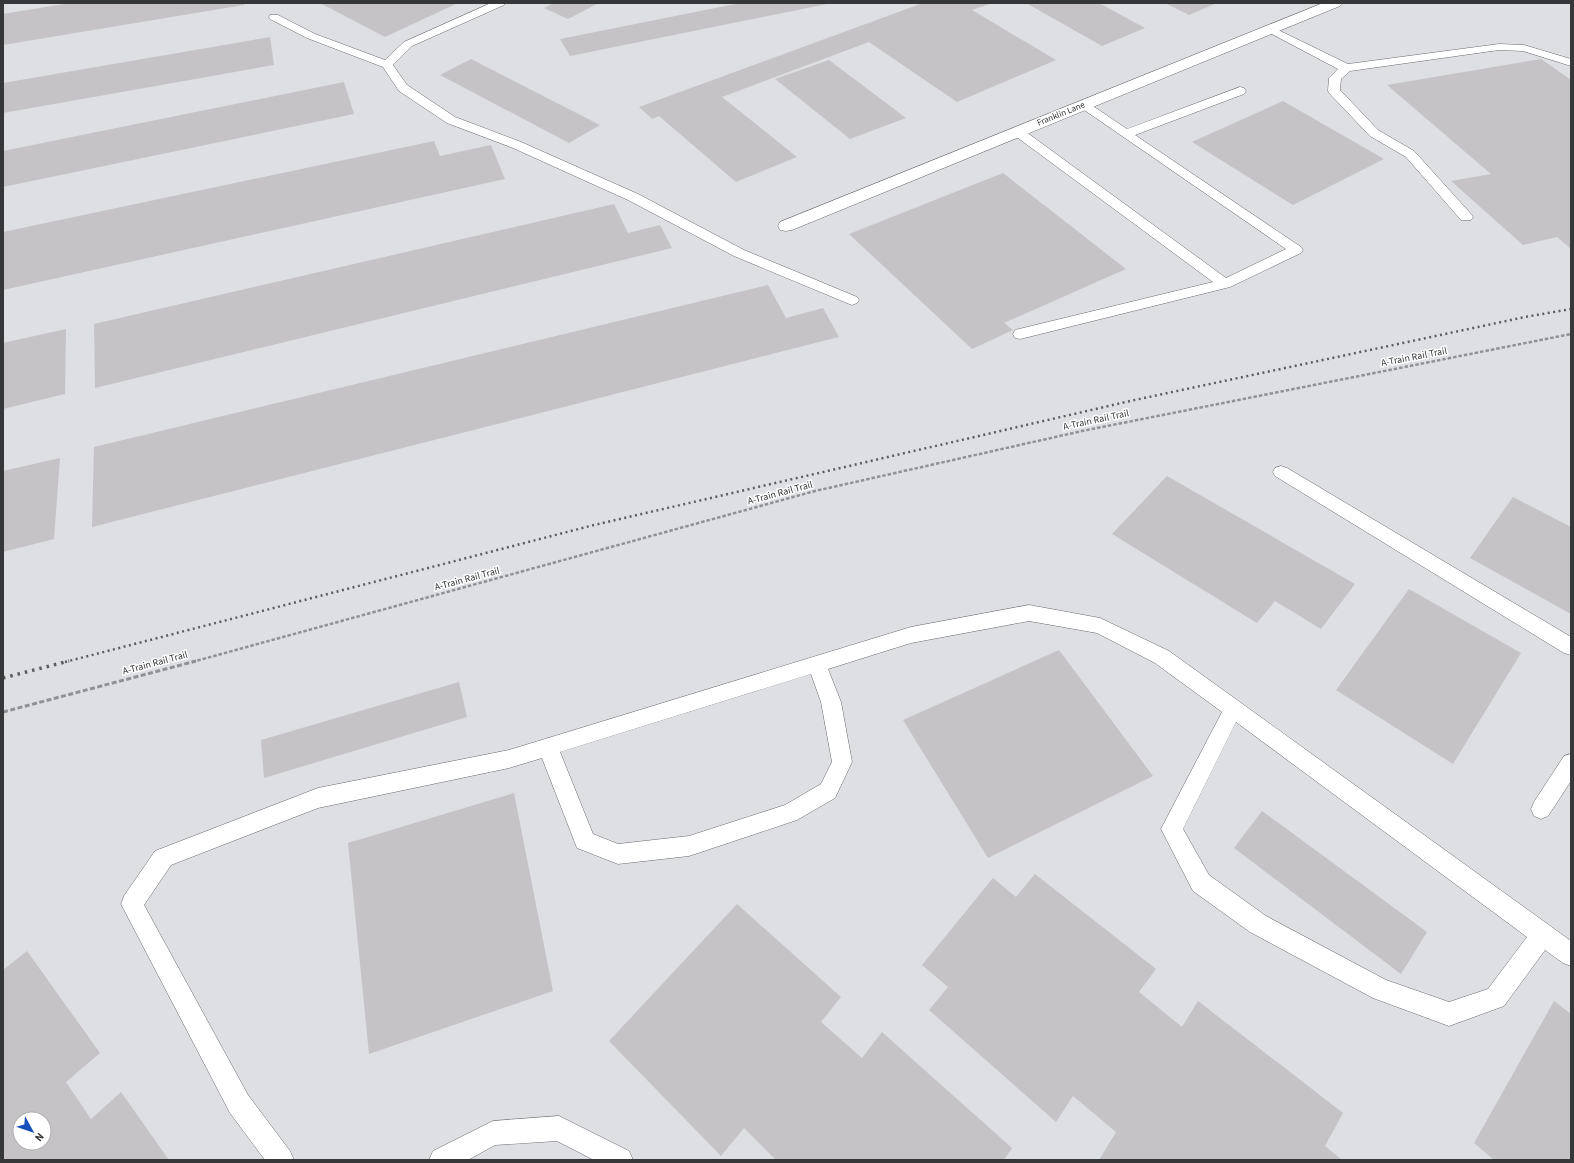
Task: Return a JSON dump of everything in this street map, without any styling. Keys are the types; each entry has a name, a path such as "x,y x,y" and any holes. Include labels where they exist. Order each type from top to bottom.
{"street":[{"name":"Franklin Lane","path":"786,226 1335,3"}],"lane":[{"path":"387,65 408,44 500,3"},
{"path":"274,17 311,36 387,65 403,88 451,120 517,145 633,197 739,254 852,300"},
{"path":"1270,29 1346,68"},
{"path":"1466,217 1410,154 1374,132 1334,91 1335,78 1346,68 1499,47 1524,48 1571,63"},
{"path":"1125,134 1240,91"},
{"path":"1020,334 1225,284 1296,250 1083,105"},
{"path":"1018,132 1225,284"},
{"path":"1281,472 1571,647"},
{"path":"281,1160 239,1104 132,904 164,858 318,798 509,759 912,635 1029,613 1100,626 1162,657 1571,955"},
{"path":"548,748 585,841 618,854 689,846 790,813 828,792 842,762 831,702 817,664"},
{"path":"1233,709 1172,829 1202,883 1239,911 1258,924 1381,990 1449,1014 1496,998 1543,934"},
{"path":"1541,809 1571,763"},
{"path":"442,1160 493,1133 559,1128 620,1160"}],"path":[{"name":"A-Train Rail Trail","path":"3,712 241,649 815,491 1082,431 1571,334"}],"building":[{"path":"70,3 244,3 244,5 3,45 3,14"},
{"path":"320,3 458,3 385,37"},
{"path":"554,3 599,3 568,19 544,8"},
{"path":"740,3 827,4 570,56 560,39"},
{"path":"923,3 992,3 972,10 1056,60 957,102 869,42 722,97 797,157 736,182 659,116 652,119 639,107"},
{"path":"1026,3 1099,3 1145,28 1102,46"},
{"path":"1165,3 1217,3 1189,15"},
{"path":"270,37 274,65 3,113 3,83"},
{"path":"471,59 600,125 569,143 440,75"},
{"path":"1541,59 1571,80 1571,249 1557,237 1523,245 1451,181 1491,174 1387,85"},
{"path":"829,60 906,118 850,139 775,79"},
{"path":"344,82 354,114 3,187 3,151"},
{"path":"1283,101 1384,159 1293,205 1192,142"},
{"path":"434,141 440,156 491,145 505,179 3,290 3,232"},
{"path":"1003,173 1126,269 1004,323 1013,330 972,349 849,234"},
{"path":"614,204 628,233 660,225 672,248 95,388 94,324"},
{"path":"768,285 786,318 823,308 839,337 92,527 94,447"},
{"path":"66,329 65,394 3,409 3,343"},
{"path":"60,458 54,539 3,552 3,471"},
{"path":"1167,476 1355,584 1321,629 1275,601 1257,623 1112,534"},
{"path":"1513,497 1571,527 1571,614 1470,558"},
{"path":"1409,589 1521,653 1453,764 1336,690"},
{"path":"1059,650 1153,776 988,858 903,720"},
{"path":"459,682 467,717 264,778 261,740"},
{"path":"514,793 553,991 369,1054 348,843"},
{"path":"1262,811 1427,932 1401,974 1234,848"},
{"path":"1035,874 1156,969 1139,992 1182,1027 1198,1001 1343,1113 1325,1146 1342,1160 1099,1160 1116,1132 1073,1096 1056,1122 929,1010 948,987 922,965 993,878 1016,897"},
{"path":"737,904 841,997 821,1022 862,1058 882,1032 1012,1148 1004,1160 776,1160 744,1128 721,1156 609,1041"},
{"path":"27,951 100,1053 66,1082 91,1119 121,1092 169,1160 3,1160 3,970"},
{"path":"1554,1001 1571,1014 1571,1160 1494,1160 1474,1143"}],"railway":[{"path":"65,662 594,525 1130,401 1525,317 1571,309"},
{"path":"3,678 69,661"}]}
